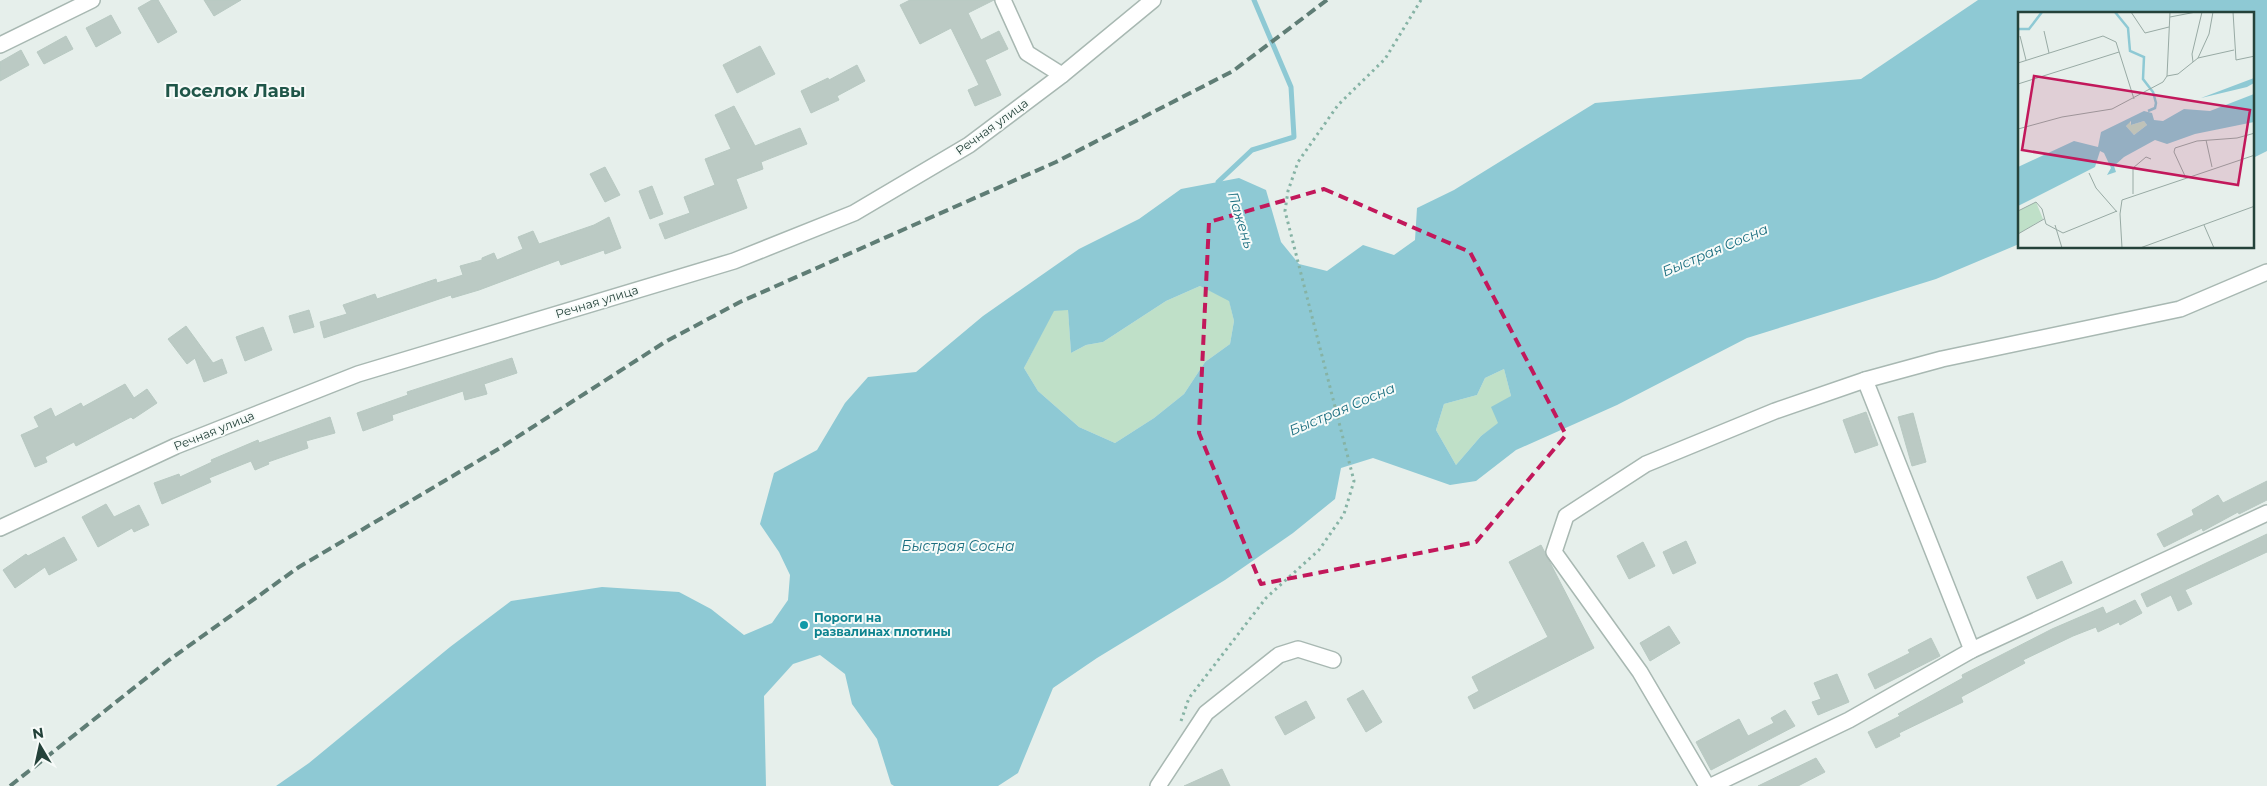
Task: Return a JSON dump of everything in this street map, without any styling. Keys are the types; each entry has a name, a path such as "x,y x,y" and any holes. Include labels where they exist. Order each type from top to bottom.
{"street":[{"path":"0,45 92,0"},
{"path":"1003,0 1027,52 1062,75"},
{"name":"Речная улица","path":"0,528 176,446 358,374 734,261 854,213 969,145 1062,75 1153,0"},
{"path":"1707,786 1640,672 1554,552 1566,516 1646,464 1774,410 1865,380 1942,359 2180,309 2267,272"},
{"path":"1865,380 1972,650"},
{"path":"1711,786 1848,720 1972,650 2267,513"},
{"path":"1158,786 1206,713 1279,655 1298,649 1333,660"}],"path":[{"path":"1180,724 1189,698 1266,598 1319,550 1344,514 1354,481 1285,211 1288,191 1298,162 1338,105 1385,59 1421,0"}],"highlighted area":[{"path":"1324,189 1470,252 1566,435 1476,542 1261,584 1199,433 1209,222"}],"green space":[{"path":"1200,286 1229,300 1234,321 1230,344 1205,362 1184,394 1154,418 1115,443 1079,427 1038,391 1024,368 1053,311 1068,309 1071,353 1086,345 1103,342 1166,301"},
{"path":"1504,369 1511,396 1499,423 1481,436 1456,465 1436,430 1444,404 1477,395 1485,378"}],"water":[{"name":"Быстрая Сосна","path":"1978,0 2267,0 2267,151 2254,158 2254,12 2018,12 2018,244 1936,279 1747,338 1617,405 1516,450 1476,481 1450,485 1373,458 1341,468 1335,499 1293,533 1225,580 1097,658 1053,688 1018,773 998,786 894,786 891,784 877,739 852,704 845,674 820,655 793,664 764,696 766,786 276,786 309,763 450,647 511,601 602,587 679,592 711,609 744,635 772,623 788,600 790,575 779,552 760,524 774,473 817,450 845,403 868,377 916,372 983,316 1079,249 1139,219 1181,189 1239,178 1266,190 1281,242 1299,264 1327,271 1363,245 1394,255 1415,240 1417,208 1454,190 1595,103 1861,79","holes":["1200,286 1229,301 1234,321 1230,344 1205,362 1184,394 1154,418 1115,443 1079,427 1038,391 1024,368 1054,311 1068,310 1071,353 1086,345 1103,342 1166,301","1504,369 1511,396 1491,407 1498,423 1481,436 1456,465 1436,430 1444,404 1477,395 1485,378"]}],"building":[{"path":"152,0 158,0 177,32 158,43 138,8"},
{"path":"204,0 241,0 214,16"},
{"path":"910,0 994,0 968,13 981,40 999,31 1008,49 985,60 1001,95 975,106 968,90 979,85 951,28 920,44 900,5"},
{"path":"111,15 121,33 96,47 86,28"},
{"path":"66,36 73,49 44,64 37,52"},
{"path":"760,46 775,74 737,93 723,65"},
{"path":"21,50 29,65 0,81 0,62"},
{"path":"857,65 865,81 837,96 839,100 811,113 801,91 828,78 829,80"},
{"path":"734,106 755,146 800,128 807,144 761,162 763,169 736,179 747,208 665,239 659,224 690,213 684,197 715,185 705,159 731,149 715,115"},
{"path":"605,167 620,195 605,202 590,174"},
{"path":"652,186 663,214 650,219 639,191"},
{"path":"609,217 621,248 605,254 604,250 561,265 559,260 479,290 452,298 451,295 324,338 320,322 347,314 343,305 375,294 377,299 436,279 437,283 463,275 460,266 482,260 482,258 494,253 497,260 523,249 518,237 533,231 539,244 594,225"},
{"path":"309,310 314,327 294,333 289,316"},
{"path":"186,326 213,363 222,359 227,373 204,382 195,358 187,364 168,339"},
{"path":"263,327 272,350 245,361 236,337"},
{"path":"512,358 517,373 484,384 487,394 465,400 463,391 392,415 393,420 363,431 357,413 408,395 407,392"},
{"path":"125,384 134,398 147,389 157,403 133,419 131,417 76,446 74,442 45,457 47,462 35,467 21,435 39,427 34,417 51,408 55,417 81,403 83,407"},
{"path":"1866,412 1878,445 1855,453 1843,420"},
{"path":"1913,413 1926,462 1912,466 1898,417"},
{"path":"330,417 335,433 306,441 308,448 268,462 269,464 255,470 251,461 209,478 211,482 162,504 154,483 179,474 180,477 212,462 211,460 258,440 259,443"},
{"path":"2267,481 2267,500 2239,514 2238,512 2203,531 2202,528 2164,547 2157,534 2194,515 2192,510 2218,495 2223,503"},
{"path":"106,504 114,517 139,505 149,525 134,532 132,528 98,547 82,517"},
{"path":"2267,534 2267,552 2185,590 2192,604 2178,611 2171,595 2147,607 2141,594"},
{"path":"64,537 77,560 49,575 45,567 15,588 3,570 26,554 28,556"},
{"path":"1686,541 1696,563 1673,574 1663,552"},
{"path":"1643,542 1655,566 1629,579 1617,556"},
{"path":"1541,545 1594,648 1474,709 1468,697 1479,691 1472,677 1548,637 1509,562"},
{"path":"2062,561 2072,583 2037,599 2027,577"},
{"path":"2135,600 2142,613 2120,625 2119,622 2098,632 2096,627 2073,636 2023,660 2025,663 1961,697 1963,702 1899,733 1900,736 1876,748 1868,732 1900,716 1898,714 1963,678 1962,675 2052,629 2103,607 2106,614"},
{"path":"1669,626 1680,643 1650,661 1640,643"},
{"path":"1931,638 1940,656 1875,689 1868,674 1910,653 1908,650"},
{"path":"1837,674 1849,702 1818,715 1812,702 1821,699 1814,683"},
{"path":"1363,690 1382,722 1366,732 1347,699"},
{"path":"1306,701 1315,718 1285,735 1275,717"},
{"path":"1785,710 1795,726 1711,770 1696,742 1739,719 1748,736 1774,723 1771,718"},
{"path":"1816,758 1825,772 1798,786 1758,786"},
{"path":"1222,769 1230,786 1184,786"}],"waterway":[{"name":"Пажень","path":"1219,187 1218,182 1252,150 1294,137 1291,87 1254,0"}],"railway":[{"path":"10,786 169,660 299,567 500,448 665,342 740,302 1056,162 1233,71 1327,0"}],"place":[{"name":"Пороги на развалинах плотины","path":"804,625"}],"district":[{"name":"Поселок Лавы","path":"235,91"}]}
